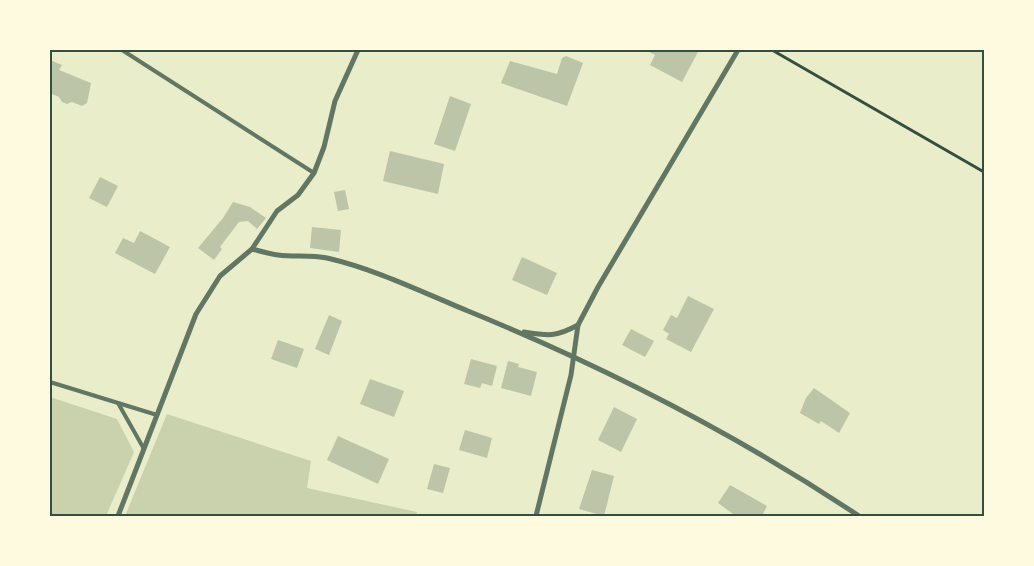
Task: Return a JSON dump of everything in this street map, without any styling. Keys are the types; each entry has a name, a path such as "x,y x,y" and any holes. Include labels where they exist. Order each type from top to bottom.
{"street":[{"path":"118,516 196,314 220,276 252,249 277,211 298,196 314,173 324,147 335,101 358,50"},
{"path":"536,516 571,375 578,325 598,287 738,50"},
{"path":"252,249 277,255 325,258 381,275 515,330 602,369 717,428 757,451 859,516"},
{"path":"515,330 548,336 559,334 578,325"}],"lane":[{"path":"122,50 314,173"},
{"path":"50,382 157,415"},
{"path":"118,403 145,450"}],"path":[{"path":"772,50 984,172"}],"green space":[{"path":"50,397 117,419 134,452 106,516 50,516"},
{"path":"167,414 311,461 307,488 417,512 416,516 125,516"}],"building":[{"path":"646,50 699,50 682,82 650,65 655,55"},
{"path":"566,56 583,63 567,106 501,83 510,61 557,74 562,58"},
{"path":"50,60 62,65 59,70 91,83 87,103 82,106 72,102 67,104 62,102 59,97 50,93"},
{"path":"450,96 471,104 455,151 434,144"},
{"path":"390,151 444,164 438,194 383,181"},
{"path":"100,177 118,186 107,207 89,198"},
{"path":"345,190 349,209 338,211 334,192"},
{"path":"233,202 250,207 266,218 257,229 248,221 239,222 220,247 222,249 214,260 198,248 223,218"},
{"path":"312,227 341,230 339,252 310,248"},
{"path":"140,231 170,247 155,274 115,253 123,238 134,243"},
{"path":"522,257 557,273 547,295 512,280"},
{"path":"688,296 714,309 691,352 666,339 669,334 663,330 671,315 677,318"},
{"path":"329,315 342,321 329,355 315,349"},
{"path":"631,329 654,341 645,357 622,345"},
{"path":"278,340 304,349 297,368 271,359"},
{"path":"471,359 497,366 492,386 482,383 480,388 464,384"},
{"path":"508,361 519,364 518,367 537,372 531,396 501,388"},
{"path":"370,379 404,391 394,417 360,404"},
{"path":"814,388 850,413 839,433 821,421 819,424 800,413 806,398"},
{"path":"614,407 637,419 621,452 598,440"},
{"path":"465,430 492,438 487,458 459,450"},
{"path":"338,436 389,459 378,484 327,460"},
{"path":"434,464 450,468 443,493 427,489"},
{"path":"592,470 614,476 604,516 579,509"},
{"path":"730,485 767,506 763,514 766,516 736,516 718,503"}]}
